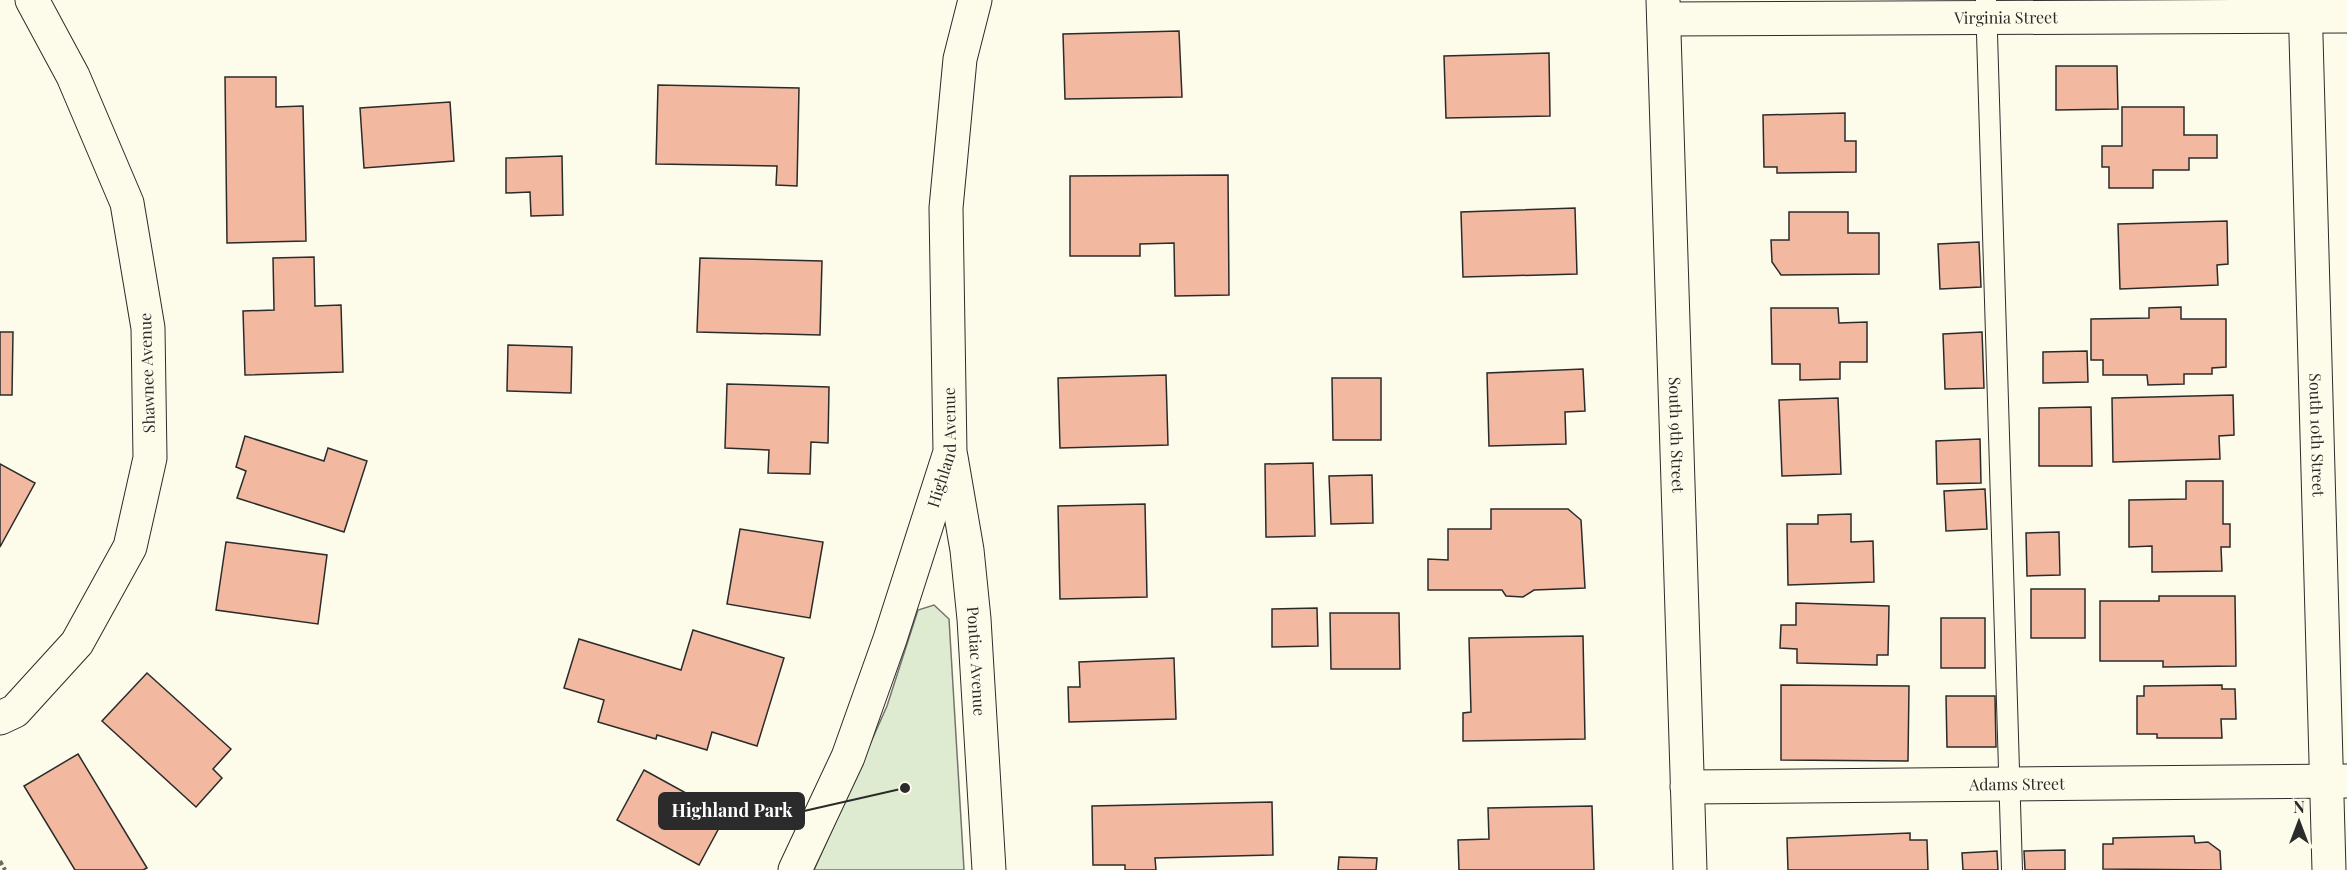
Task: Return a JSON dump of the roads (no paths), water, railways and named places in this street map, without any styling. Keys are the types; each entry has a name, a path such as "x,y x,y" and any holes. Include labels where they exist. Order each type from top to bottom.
{"street":[{"name":"Shawnee Avenue","path":"0,718 15,711 77,643 130,547 150,459 148,328 127,203 73,76 32,0"},
{"name":"Highland Avenue","path":"795,870 848,757 890,639 950,452 946,208 960,59 975,0"},
{"name":"Virginia Street","path":"1663,10 2305,8 2347,16"},
{"name":"South 10th Street","path":"2305,8 2336,781 2329,870"},
{"name":"South 9th Street","path":"1663,10 1690,870"},
{"name":"Pontiac Avenue","path":"950,452 967,550 972,596 989,870"},
{"name":"Adams Street","path":"1687,787 2336,781"}],"lane":[{"path":"1986,9 2012,870"}],"place":[{"name":"Highland Park","path":"905,788"}]}
